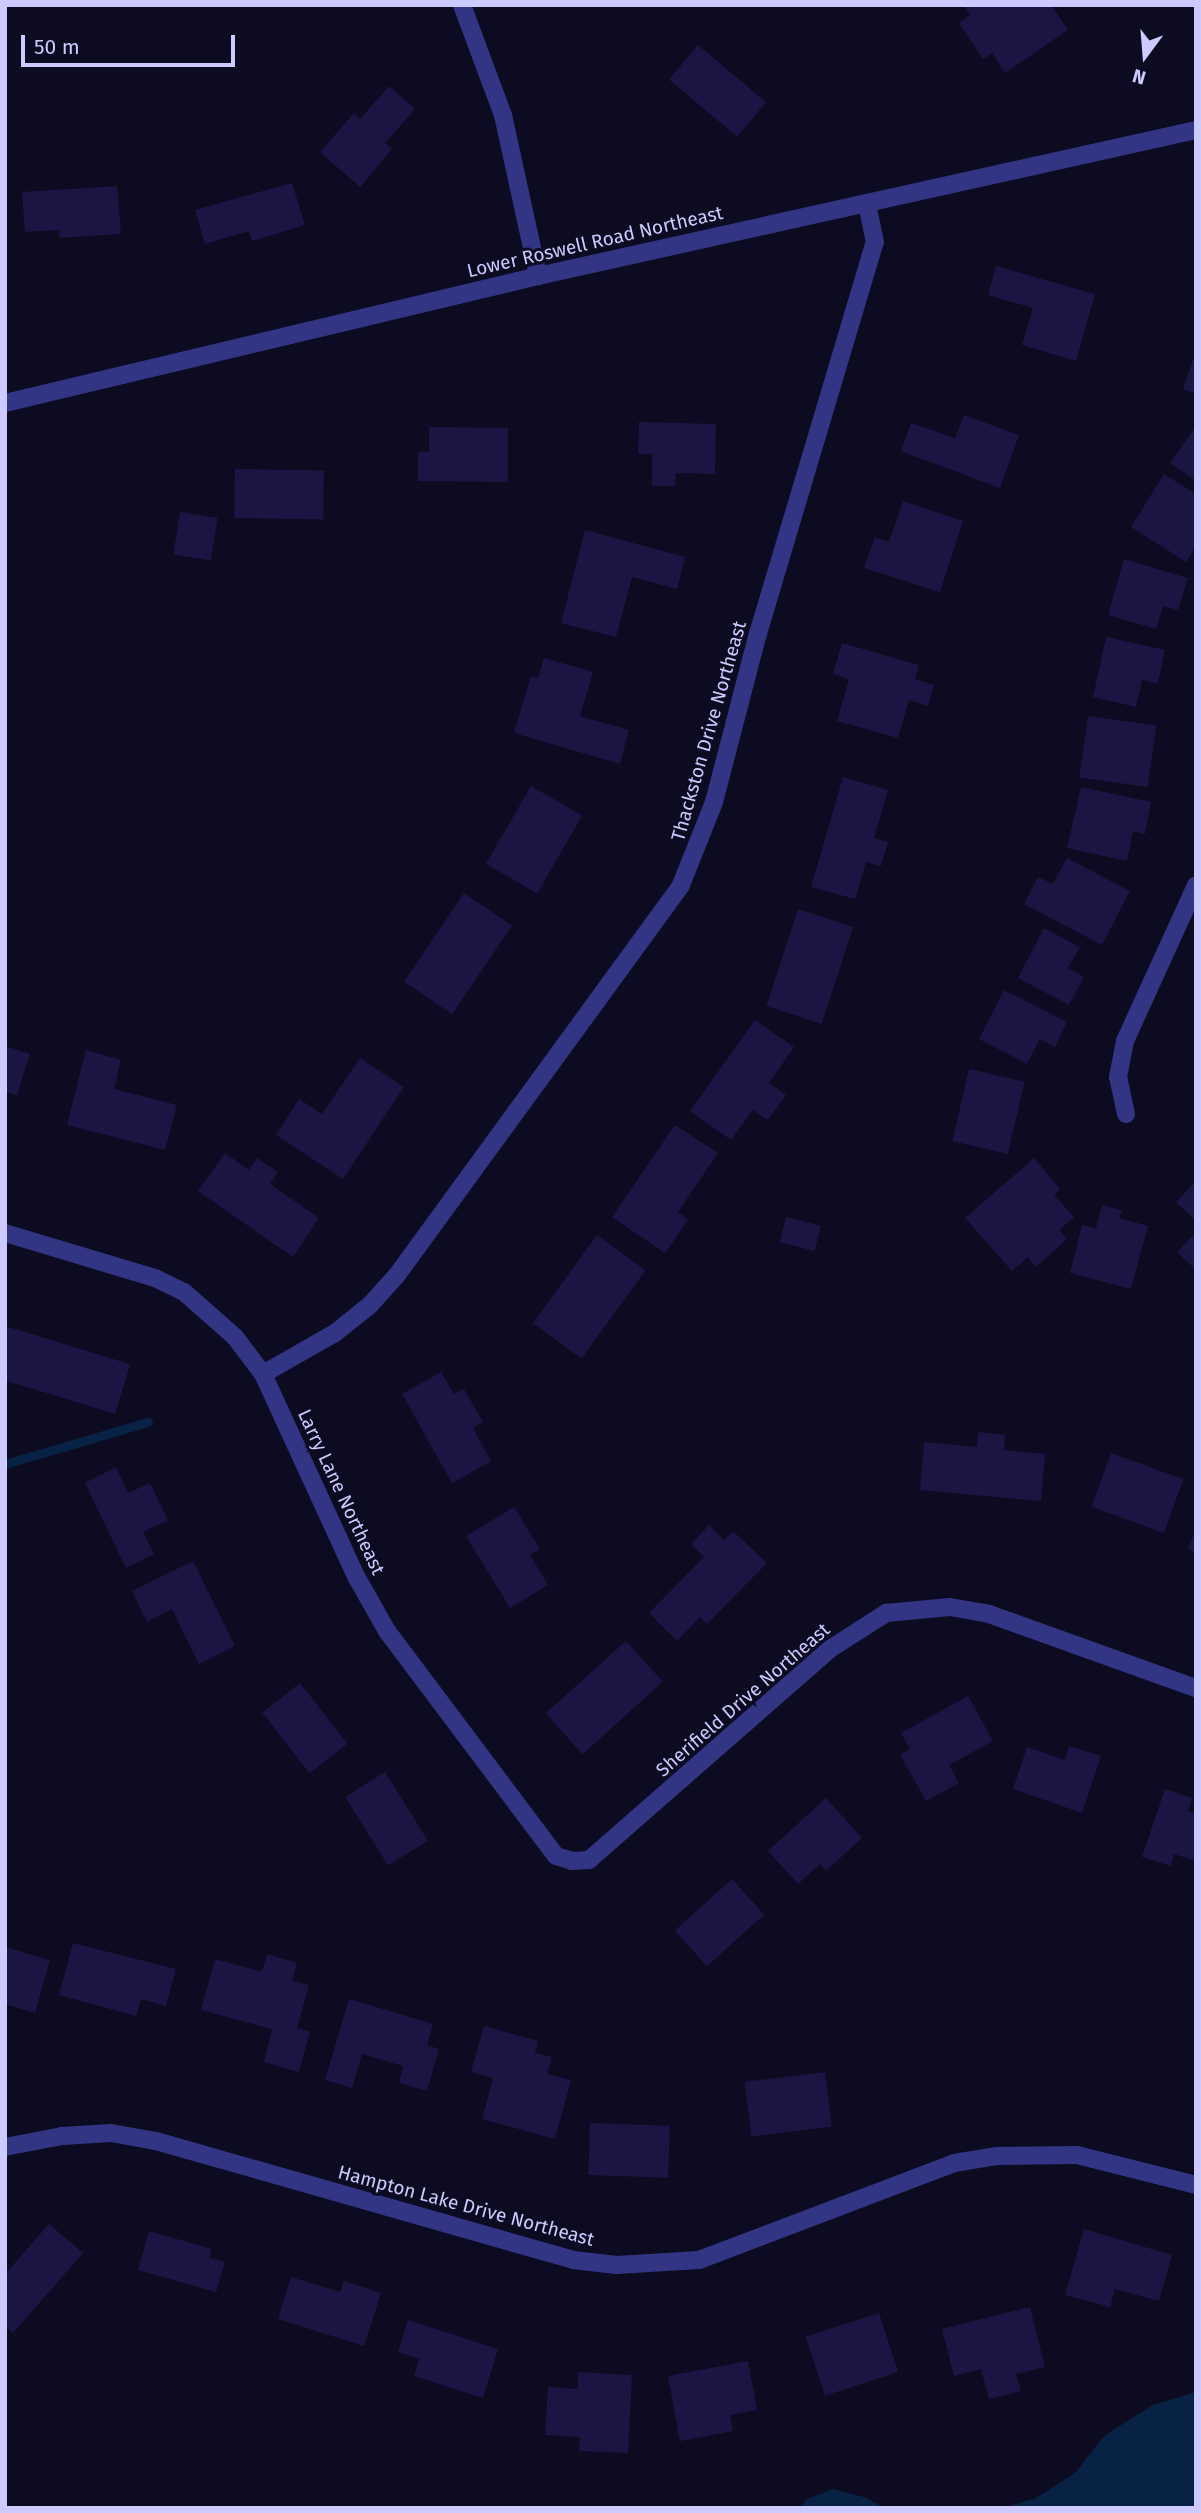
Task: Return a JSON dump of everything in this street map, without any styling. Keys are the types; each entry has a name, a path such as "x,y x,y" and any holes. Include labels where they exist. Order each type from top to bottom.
{"street":[{"path":"462,5 503,115 538,275"},
{"name":"Lower Roswell Road Northeast","path":"5,403 538,275 1196,130"},
{"name":"Thackston Drive Northeast","path":"262,1374 335,1333 370,1306 397,1275 681,885 714,802 757,637 875,242 867,203"},
{"path":"1126,1114 1118,1077 1125,1041 1196,885"},
{"name":"Larry Lane Northeast","path":"5,1233 123,1267 184,1292 236,1336 262,1374 357,1578 387,1632 543,1844 572,1861"},
{"name":"Sherifield Drive Northeast","path":"572,1861 589,1860 601,1851 830,1649 886,1613 950,1607 989,1614 1196,1688"},
{"name":"Hampton Lake Drive Northeast","path":"5,2147 62,2136 111,2133 156,2141 573,2260 617,2266 699,2260 941,2168 997,2157 1077,2155 1196,2185"}],"water":[{"path":"1196,2392 1196,2508 1002,2508 1036,2498 1075,2473 1104,2436 1153,2405"},
{"path":"832,2489 864,2497 884,2508 801,2508 806,2500"}],"building":[{"path":"964,5 1051,5 1068,30 1005,73 992,53 983,59 959,23 970,15"},
{"path":"698,45 766,102 737,137 669,79"},
{"path":"389,86 415,109 385,143 392,149 360,187 320,152 354,113 360,119"},
{"path":"292,183 305,225 252,241 249,231 205,244 195,210"},
{"path":"117,186 121,234 59,238 59,230 25,232 22,192"},
{"path":"996,266 1095,294 1076,361 1022,345 1033,308 988,295"},
{"path":"1196,354 1196,394 1183,389"},
{"path":"964,415 1019,435 1000,488 901,451 911,423 955,438"},
{"path":"639,422 716,424 715,474 676,473 675,486 652,486 652,454 638,454"},
{"path":"1196,426 1196,481 1170,463"},
{"path":"429,427 508,428 508,482 418,481 418,452 429,452"},
{"path":"235,469 324,471 323,520 234,518"},
{"path":"1164,474 1196,494 1196,546 1186,562 1131,527"},
{"path":"903,501 963,521 940,592 864,568 875,537 889,542"},
{"path":"180,512 218,518 211,560 173,554"},
{"path":"585,530 685,557 677,589 632,577 616,637 561,623"},
{"path":"1124,559 1188,578 1178,610 1163,606 1156,629 1108,615"},
{"path":"1106,637 1165,650 1158,683 1142,680 1136,707 1093,697"},
{"path":"842,643 919,665 915,679 934,685 928,706 909,700 898,738 837,721 849,679 833,674"},
{"path":"544,658 593,672 580,716 629,730 620,764 514,733 531,676 538,678"},
{"path":"1088,716 1156,726 1148,787 1079,777"},
{"path":"843,777 888,790 874,838 888,842 881,866 866,862 855,899 811,887"},
{"path":"531,786 582,815 537,893 486,864"},
{"path":"1081,787 1151,802 1145,834 1133,831 1127,861 1067,848"},
{"path":"1067,858 1130,891 1102,945 1024,904 1038,877 1053,884"},
{"path":"464,893 512,925 452,1014 404,982"},
{"path":"798,909 853,927 822,1024 766,1006"},
{"path":"1044,928 1080,947 1068,968 1084,977 1069,1005 1018,978"},
{"path":"1004,990 1067,1022 1055,1047 1040,1039 1027,1064 979,1039"},
{"path":"755,1020 794,1047 769,1083 786,1095 768,1120 753,1110 731,1140 690,1111"},
{"path":"5,1046 30,1054 17,1095 5,1092"},
{"path":"86,1050 121,1060 114,1089 177,1105 165,1150 67,1125"},
{"path":"360,1058 404,1087 343,1179 276,1135 299,1099 322,1114"},
{"path":"969,1069 1025,1082 1008,1154 952,1141"},
{"path":"675,1125 718,1153 678,1212 688,1220 665,1253 612,1217"},
{"path":"225,1153 249,1170 257,1158 278,1172 270,1184 319,1218 293,1257 198,1191"},
{"path":"1034,1158 1060,1189 1054,1195 1074,1217 1059,1230 1067,1239 1036,1267 1028,1257 1012,1271 965,1218"},
{"path":"1196,1181 1196,1221 1176,1202"},
{"path":"1102,1205 1122,1210 1119,1218 1148,1226 1131,1289 1070,1273 1082,1225 1096,1228"},
{"path":"786,1217 821,1226 815,1251 780,1242"},
{"path":"1196,1232 1196,1270 1177,1252"},
{"path":"597,1235 646,1270 581,1358 533,1323"},
{"path":"5,1326 130,1364 115,1414 5,1380"},
{"path":"441,1372 454,1394 464,1389 483,1422 473,1428 491,1461 452,1483 402,1394"},
{"path":"978,1432 1005,1435 1004,1450 1045,1454 1041,1501 920,1490 924,1442 977,1447"},
{"path":"1111,1453 1183,1479 1164,1533 1092,1507"},
{"path":"116,1467 128,1493 150,1483 168,1520 143,1532 154,1554 126,1568 85,1483"},
{"path":"514,1507 540,1549 530,1555 548,1585 510,1608 466,1536"},
{"path":"709,1525 724,1540 733,1531 767,1563 707,1624 700,1617 677,1641 649,1613 704,1557 691,1544"},
{"path":"1196,1530 1196,1553 1188,1549"},
{"path":"193,1561 235,1646 199,1664 172,1609 147,1622 132,1591"},
{"path":"626,1641 663,1682 583,1754 546,1713"},
{"path":"300,1683 347,1744 310,1773 262,1713"},
{"path":"968,1696 993,1741 949,1765 959,1783 926,1801 900,1754 910,1749 901,1733"},
{"path":"1069,1746 1101,1756 1082,1813 1013,1789 1027,1747 1065,1760"},
{"path":"385,1772 428,1841 388,1866 345,1797"},
{"path":"1165,1789 1192,1798 1188,1811 1196,1814 1196,1861 1174,1854 1171,1866 1142,1857"},
{"path":"826,1798 862,1838 826,1871 820,1864 798,1884 768,1851"},
{"path":"732,1879 764,1915 707,1966 675,1931"},
{"path":"73,1943 176,1969 166,2006 141,1999 136,2016 59,1995"},
{"path":"5,1947 50,1960 35,2013 5,2004"},
{"path":"267,1954 297,1963 292,1981 309,1985 297,2028 310,2032 299,2072 264,2062 272,2029 201,2010 215,1959 262,1972"},
{"path":"349,1999 433,2024 427,2045 439,2049 427,2091 399,2083 403,2066 362,2054 352,2088 325,2080"},
{"path":"484,2026 538,2041 535,2053 552,2057 547,2074 571,2080 555,2139 482,2119 493,2078 471,2072"},
{"path":"825,2072 832,2127 751,2136 745,2082"},
{"path":"590,2123 670,2126 668,2178 588,2175"},
{"path":"49,2224 83,2253 13,2333 5,2326 5,2274"},
{"path":"1084,2229 1172,2255 1159,2301 1115,2289 1110,2307 1065,2295"},
{"path":"149,2231 212,2249 209,2258 225,2262 216,2292 138,2270"},
{"path":"291,2277 340,2292 344,2281 381,2293 364,2346 278,2319"},
{"path":"1030,2307 1045,2367 1016,2374 1021,2391 989,2399 981,2369 954,2376 942,2329"},
{"path":"879,2313 898,2372 825,2396 806,2337"},
{"path":"408,2320 498,2349 483,2398 414,2376 419,2359 398,2352"},
{"path":"748,2361 757,2410 730,2415 733,2431 680,2441 668,2376"},
{"path":"578,2372 632,2375 628,2453 579,2451 580,2437 545,2435 548,2387 578,2389"}],"waterway":[{"path":"5,1464 148,1422"}]}
